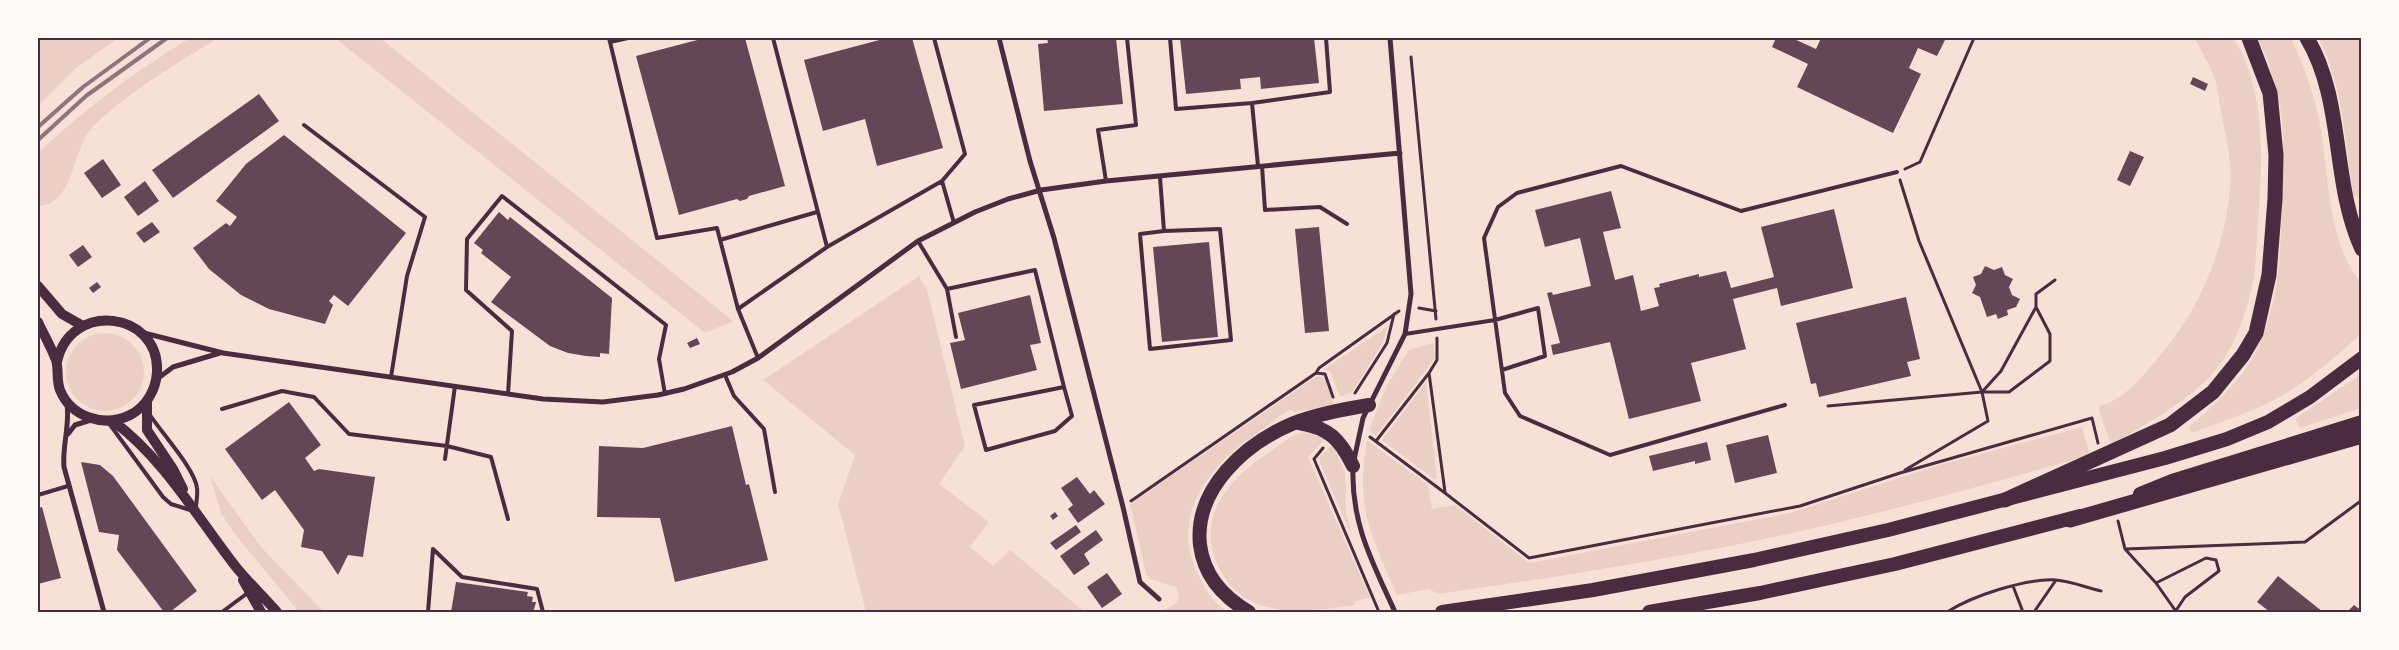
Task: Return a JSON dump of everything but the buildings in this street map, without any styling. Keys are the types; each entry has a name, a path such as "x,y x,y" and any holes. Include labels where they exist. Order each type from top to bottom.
{"highway":[{"path":"2005,500 2170,425 2213,392 2243,356 2256,333 2264,306 2270,266 2276,155 2270,93 2249,38"},
{"path":"2306,38 2321,67 2332,106 2345,201 2353,230 2362,249"},
{"path":"1442,612 1593,590 1754,560 2005,500 2166,458 2240,434 2268,422 2310,397 2362,358"},
{"path":"1249,612 1223,596 1210,576 1201,554 1199,538 1201,517 1210,494 1226,471 1270,436 1295,423 1337,406 1369,404"},
{"path":"2070,520 2172,481 2362,422"},
{"path":"1295,423 1312,425 1333,436 1346,452 1353,466"},
{"path":"1649,612 1760,593 1885,566 2070,520 2362,436"}],"main road":[{"path":"38,286 62,314 83,326"},
{"path":"57,362 64,343 75,331 83,326 100,320 112,320 124,323 139,332 150,344 157,364 156,380 146,405 148,434 173,469 193,507"},
{"path":"38,322 57,362 58,382 66,401 82,414 96,420 110,421 132,414 146,405"},
{"path":"110,421 136,439 193,507 237,568 277,612"},
{"path":"237,568 261,612"}],"street":[{"path":"999,38 1030,160 1041,190 1123,506 1140,582 1159,599"},
{"path":"1390,38 1410,280 1410,307 1405,334 1369,404 1360,430 1353,466 1354,499 1359,529 1394,612"},
{"path":"139,332 223,353 543,399 603,402 665,394 725,375 758,358 918,241 991,205 1041,190 1106,181 1400,153"},
{"path":"156,380 173,367 223,353"},
{"path":"66,401 67,435 63,457 68,486 104,612"},
{"path":"67,435 80,422 96,420"}],"lane":[{"path":"628,38 610,40 657,238 717,228 738,309 758,358"},
{"path":"773,38 827,248"},
{"path":"738,309 827,248 942,181 965,154 934,38"},
{"path":"1106,181 1098,130 1136,125 1127,38"},
{"path":"1170,38 1176,109 1252,103 1330,92 1326,38"},
{"path":"1252,103 1265,210 1320,206 1347,224"},
{"path":"304,125 424,217 407,276 391,377"},
{"path":"1784,405 1610,455 1520,416 1505,393 1484,238 1498,207 1517,193 1621,166 1741,211 1897,172"},
{"path":"1160,177 1164,232"},
{"path":"942,181 954,223"},
{"path":"508,394 512,331 466,290 467,239 502,196 666,324 659,359 665,394"},
{"path":"720,240 817,212"},
{"path":"1220,229 1231,340 1150,349 1140,234 1164,232 1220,229"},
{"path":"918,241 947,289 956,336"},
{"path":"947,289 1035,270 1072,416 1055,431 986,450 974,405 1064,387"},
{"path":"1405,334 1495,320 1538,308 1544,356 1502,370"},
{"path":"725,375 734,396 764,429 775,492"},
{"path":"445,459 455,386"},
{"path":"222,409 282,391 314,397 349,434 446,446 491,457 508,520"},
{"path":"110,421 163,497 171,504 193,507 197,488 195,480 146,405"},
{"path":"38,495 68,486"},
{"path":"428,612 434,550 462,577 537,589 543,612"},
{"path":"222,612 249,592"}],"path":[{"path":"1900,473 1988,421 1982,392 1919,241 1897,172 1920,162 1974,38"},
{"path":"1376,441 1430,372 1437,360 1436,311 1411,57"},
{"path":"1828,406 1982,392 2008,392 2050,361 2050,334 2036,307 2036,294 2055,280"},
{"path":"1123,506 1316,373 1319,368 1394,314 1410,307 1436,311"},
{"path":"1982,392 2001,371 2036,307"},
{"path":"1316,373 1325,374 1337,406 1354,394 1387,342 1394,314"},
{"path":"1430,372 1446,492"},
{"path":"1360,430 1446,492 1529,558 1800,506 1900,473 2092,418 2093,427"},
{"path":"1333,436 1314,459 1379,612"},
{"path":"2156,583 2206,558 2216,560 2219,571 2184,597 2175,611 2156,583 2125,549 2305,542 2362,500"},
{"path":"2034,612 2056,580"},
{"path":"1947,612 1964,601 2013,586 2056,580 2101,591"},
{"path":"2013,586 2023,612"}],"shaded area":[{"path":"38,38 118,38 75,69 38,106"},
{"path":"190,38 218,38 135,91 104,116 91,129 81,146 65,188 50,203 38,206 38,153 111,91"},
{"path":"335,38 380,38 733,321 705,333"},
{"path":"2195,38 2233,38 2245,60 2253,83 2258,108 2261,159 2256,261 2253,281 2239,329 2230,349 2218,367 2195,391 2182,401 2111,445 2098,407 2116,399 2139,380 2159,357 2186,320 2208,278 2216,256 2227,211 2230,169 2218,91 2213,74"},
{"path":"2257,38 2291,38 2308,80 2316,106 2334,222 2340,245 2349,265 2361,282 2361,334 2315,373 2285,394 2251,411 2192,433 2189,429 2190,426 2227,391 2251,360 2265,330 2275,291 2280,250 2283,132 2275,84 2266,55"},
{"path":"2319,38 2361,38 2361,200 2353,194 2338,95 2327,57"},
{"path":"919,276 927,290 965,446 939,484 989,522 970,547 993,566 1010,550 1085,612 866,612 838,504 855,455 763,380"},
{"path":"1388,326 1383,342 1352,392 1340,397 1330,371 1323,370"},
{"path":"105,333 120,336 132,345 141,357 144,372 141,387 132,399 120,408 105,411 90,408 78,399 69,387 66,372 69,357 78,345 90,336"},
{"path":"1433,343 1435,358 1376,436 1369,430 1386,387 1409,350"},
{"path":"2361,374 2361,408 2300,428 2295,419"},
{"path":"1317,376 1324,378 1334,405 1295,412 1291,410 1280,416 1228,456 1200,490 1192,509 1188,530 1190,551 1198,574 1210,596 1228,612 1160,612 1176,604 1179,595 1176,587 1150,579 1146,573 1130,504"},
{"path":"1426,382 1437,479 1434,479 1382,440"},
{"path":"2082,427 2090,455 1981,486 1834,524 1663,559 1438,594 1429,589 1397,595 1374,542 1364,500 1363,474 1367,440 1428,485 1432,509 1455,505 1529,563 1790,513 1939,465"},
{"path":"1305,432 1325,439 1308,457 1370,598 1354,601 1355,605 1284,610 1260,605 1248,600 1233,588 1221,571 1214,554 1211,538 1212,522 1216,508 1224,494 1246,470 1260,459 1287,440"},
{"path":"1332,445 1345,471 1346,513 1353,539 1318,458"},
{"path":"210,476 261,547 324,612 299,612 234,533 221,513"}],"railway":[{"path":"38,127 83,87 150,38"},
{"path":"38,140 86,96 167,38"}]}
